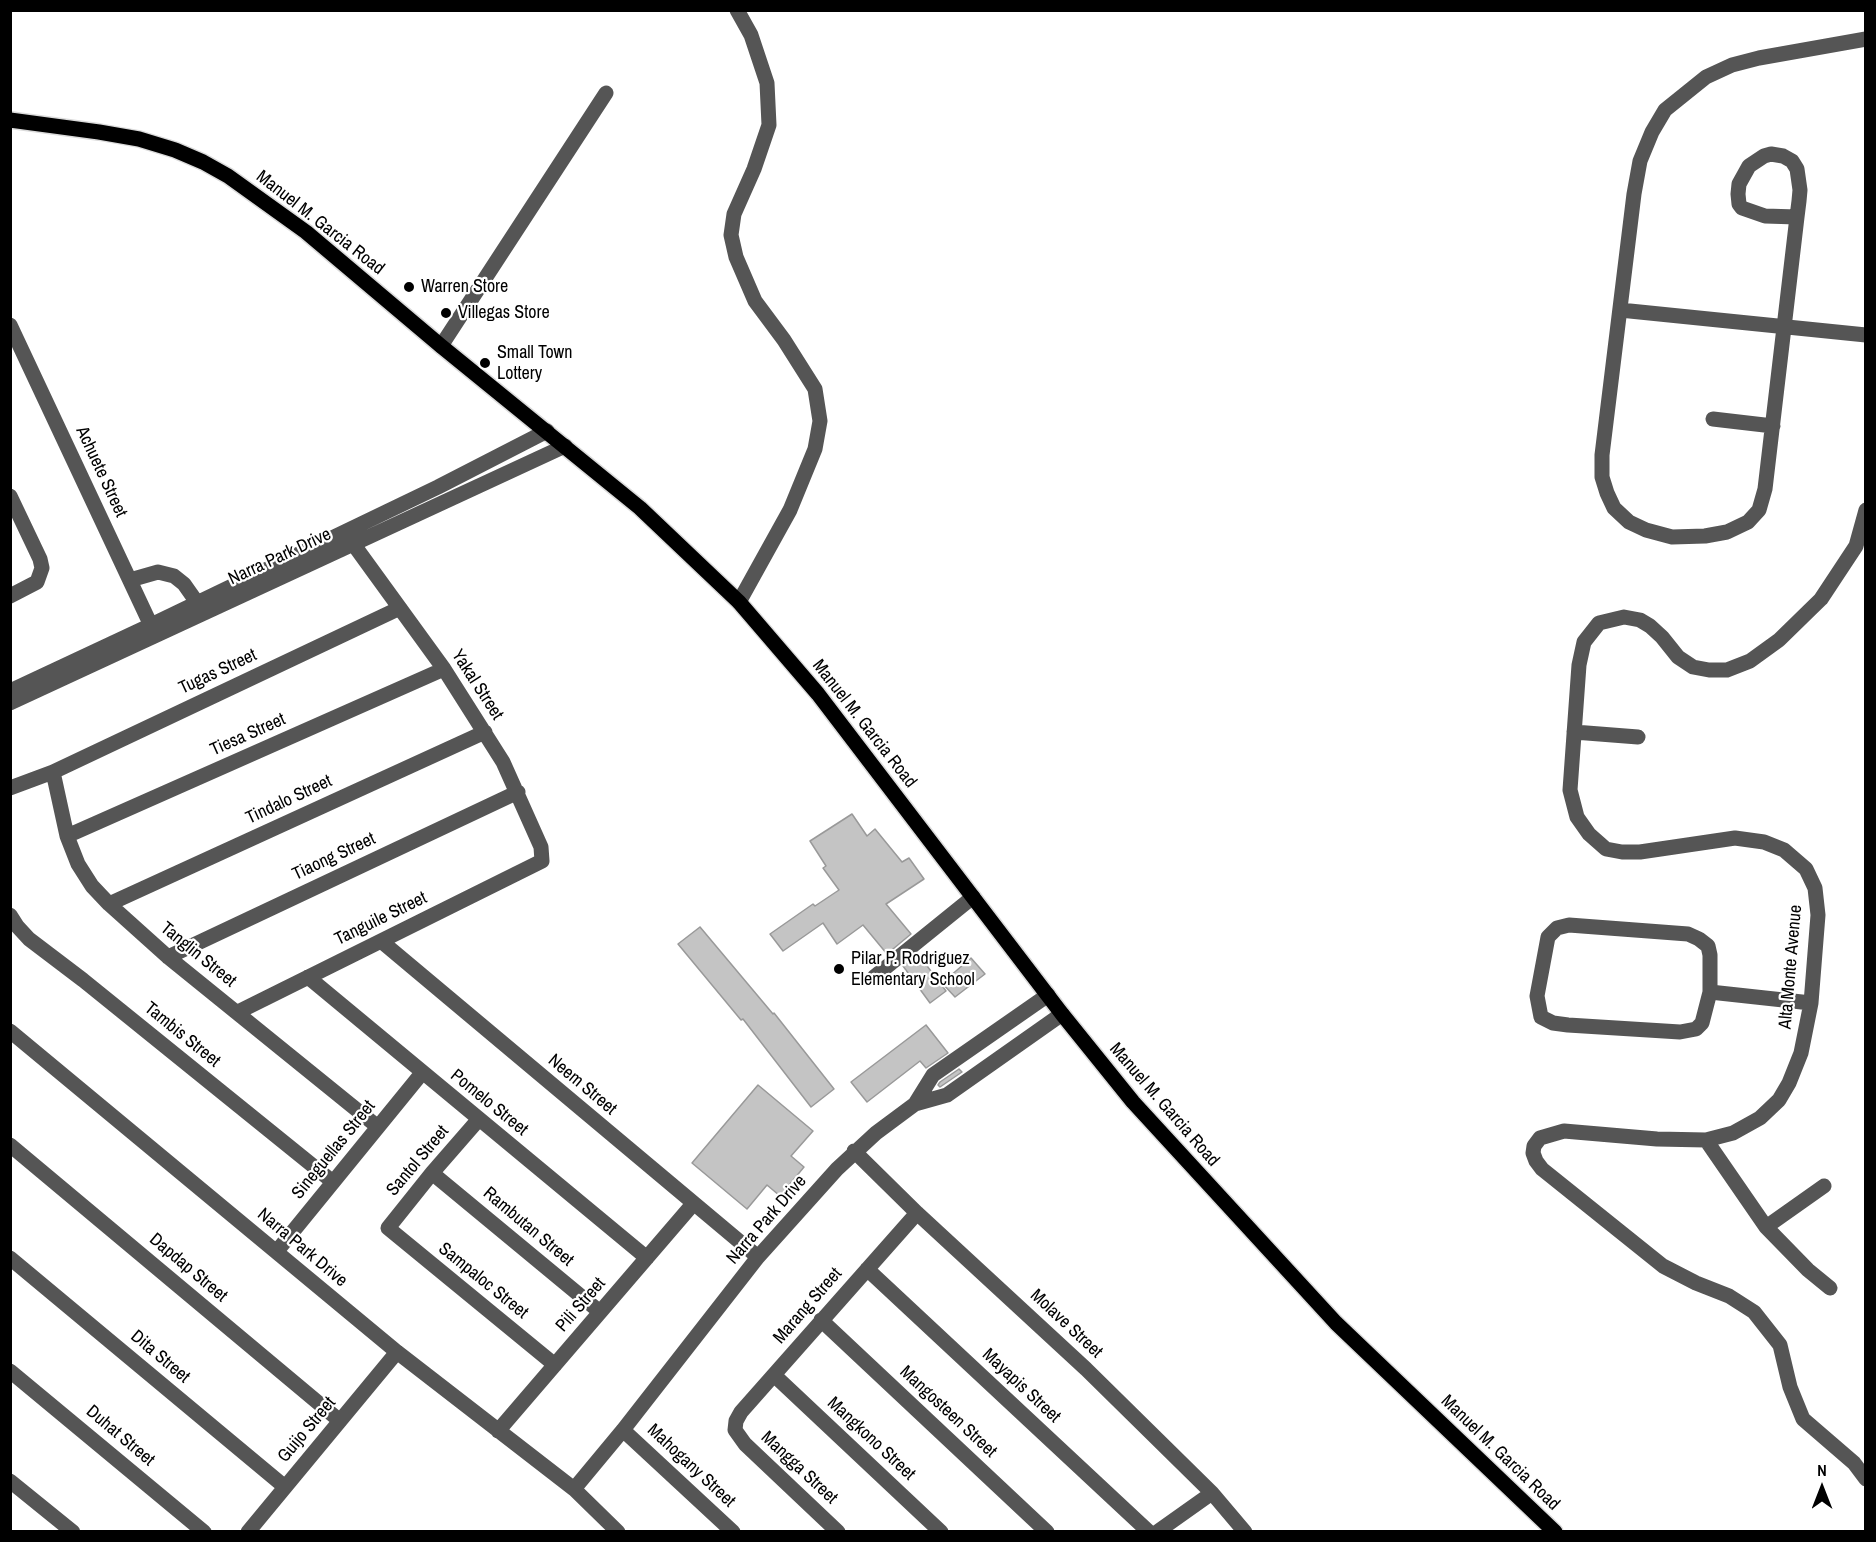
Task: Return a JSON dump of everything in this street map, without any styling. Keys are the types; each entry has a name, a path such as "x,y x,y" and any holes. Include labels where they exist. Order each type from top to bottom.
{"main road":[{"name":"Manuel M. Garcia Road","path":"10,120 139,139 175,150 228,176 306,232 649,516 739,602 818,694 1062,1014 1133,1102 1336,1323 1555,1532"}],"street":[{"path":"737,10 751,34 766,83 769,124 754,170 734,214 731,235 736,257 754,302 784,340 815,389 820,421 815,449 790,510 739,602"},
{"path":"1797,217 1765,216 1742,208 1739,204 1739,184 1749,166 1757,159 1771,154 1783,156 1792,161 1800,178 1797,217 1773,426 1765,489 1759,510 1748,522 1727,532 1705,536 1672,537 1646,530 1629,522 1614,508 1602,477 1602,455 1640,161 1652,132 1665,110 1706,77 1732,65 1866,39"},
{"path":"441,346 606,93"},
{"path":"1620,310 1866,335"},
{"name":"Achuete Street","path":"10,325 153,631"},
{"path":"1713,419 1773,426"},
{"name":"Narra Park Drive","path":"10,703 547,431"},
{"name":"Narra Park Drive","path":"201,608 354,545 566,446"},
{"path":"10,496 40,559 42,568 37,582 10,596"},
{"name":"Alta Monte Avenue","path":"1866,510 1856,546 1821,599 1779,640 1750,661 1727,670 1693,667 1678,657 1662,637 1640,620 1624,617 1599,623 1584,642 1579,665 1570,790 1577,817 1589,834 1606,849 1623,852 1640,852 1734,838 1764,842 1784,850 1806,869 1815,888 1818,915 1811,1003 1802,1053 1789,1083 1779,1100 1760,1118 1733,1133 1706,1140 1657,1139 1564,1131 1540,1138 1534,1146 1533,1153 1542,1169 1663,1266 1696,1283 1729,1296 1754,1312 1780,1345 1790,1387 1803,1419 1854,1463 1866,1479"},
{"name":"Yakal Street","path":"354,545 444,669 503,762 541,847 542,861"},
{"path":"130,580 158,572 174,576 184,584 201,608"},
{"name":"Tugas Street","path":"54,772 400,608"},
{"name":"Narra Park Drive","path":"10,691 153,631"},
{"name":"Tiesa Street","path":"67,836 444,669"},
{"name":"Tindalo Street","path":"109,904 485,732"},
{"path":"1574,732 1638,737"},
{"path":"10,788 54,772"},
{"name":"Tanglin Street","path":"54,772 67,836 78,864 92,886 168,957 378,1127"},
{"name":"Tiaong Street","path":"168,957 518,792"},
{"name":"Tanguile Street","path":"237,1012 542,861"},
{"path":"874,977 973,897"},
{"name":"Tambis Street","path":"10,915 16,926 29,939 333,1182"},
{"path":"1569,925 1688,934 1699,939 1708,946 1710,992 1702,1023 1696,1029 1680,1032 1553,1023 1541,1017 1537,996 1548,938 1557,928 1569,925"},
{"name":"Neem Street","path":"381,940 758,1257"},
{"name":"Pomelo Street","path":"308,977 647,1258"},
{"path":"1710,992 1811,1003"},
{"name":"Narra Park Drive","path":"574,1489 758,1257 854,1151 915,1104 933,1075 1048,995"},
{"name":"Narra Park Drive","path":"915,1104 947,1095 1062,1014"},
{"name":"Narra Park Drive","path":"10,1031 397,1352 574,1489 618,1532"},
{"name":"Sineguellas Street","path":"277,1251 422,1073"},
{"name":"Santol Street","path":"388,1228 479,1119"},
{"path":"1706,1140 1766,1227 1808,1270 1830,1288"},
{"name":"Dapdap Street","path":"10,1145 340,1421"},
{"name":"Molave Street","path":"854,1151 917,1213 1086,1369 1212,1493 1245,1532"},
{"name":"Rambutan Street","path":"432,1173 600,1312"},
{"path":"1766,1227 1824,1186"},
{"name":"Pili Street","path":"498,1431 693,1204"},
{"name":"Marang Street","path":"735,1430 736,1421 741,1412 917,1213"},
{"name":"Sampaloc Street","path":"388,1228 555,1365"},
{"name":"Dita Street","path":"10,1258 285,1487"},
{"name":"Mayapis Street","path":"867,1269 1149,1532"},
{"name":"Mangosteen Street","path":"821,1320 1039,1529"},
{"name":"Guijo Street","path":"256,1529 285,1487 397,1352"},
{"name":"Duhat Street","path":"10,1371 204,1532"},
{"name":"Mangkono Street","path":"774,1375 941,1532"},
{"name":"Mahogany Street","path":"623,1430 733,1532"},
{"name":"Mangga Street","path":"735,1430 745,1444 838,1532"},
{"path":"10,1481 73,1532"},
{"path":"1157,1532 1212,1493"}],"building":[{"path":"852,814 867,836 875,829 902,862 909,858 924,879 886,904 911,934 887,954 863,925 837,944 823,923 783,951 770,934 813,904 815,906 839,890 823,868 826,866 810,841"},
{"path":"700,927 774,1013 834,1089 811,1107 743,1019 741,1020 678,944"},
{"path":"918,954 946,991 930,1003 903,966"},
{"path":"971,958 985,974 955,997 942,983"},
{"path":"926,1025 948,1053 926,1068 920,1061 867,1102 851,1082"},
{"path":"959,1069 962,1072 940,1087 938,1085 940,1082"},
{"path":"758,1085 813,1131 791,1156 804,1167 780,1196 767,1185 747,1209 692,1163"}],"place":[{"name":"Warren Store","path":"409,287"},
{"name":"Villegas Store","path":"446,313"},
{"name":"Small Town Lottery","path":"485,363"},
{"name":"Pilar P. Rodriguez Elementary School","path":"839,969"}]}
